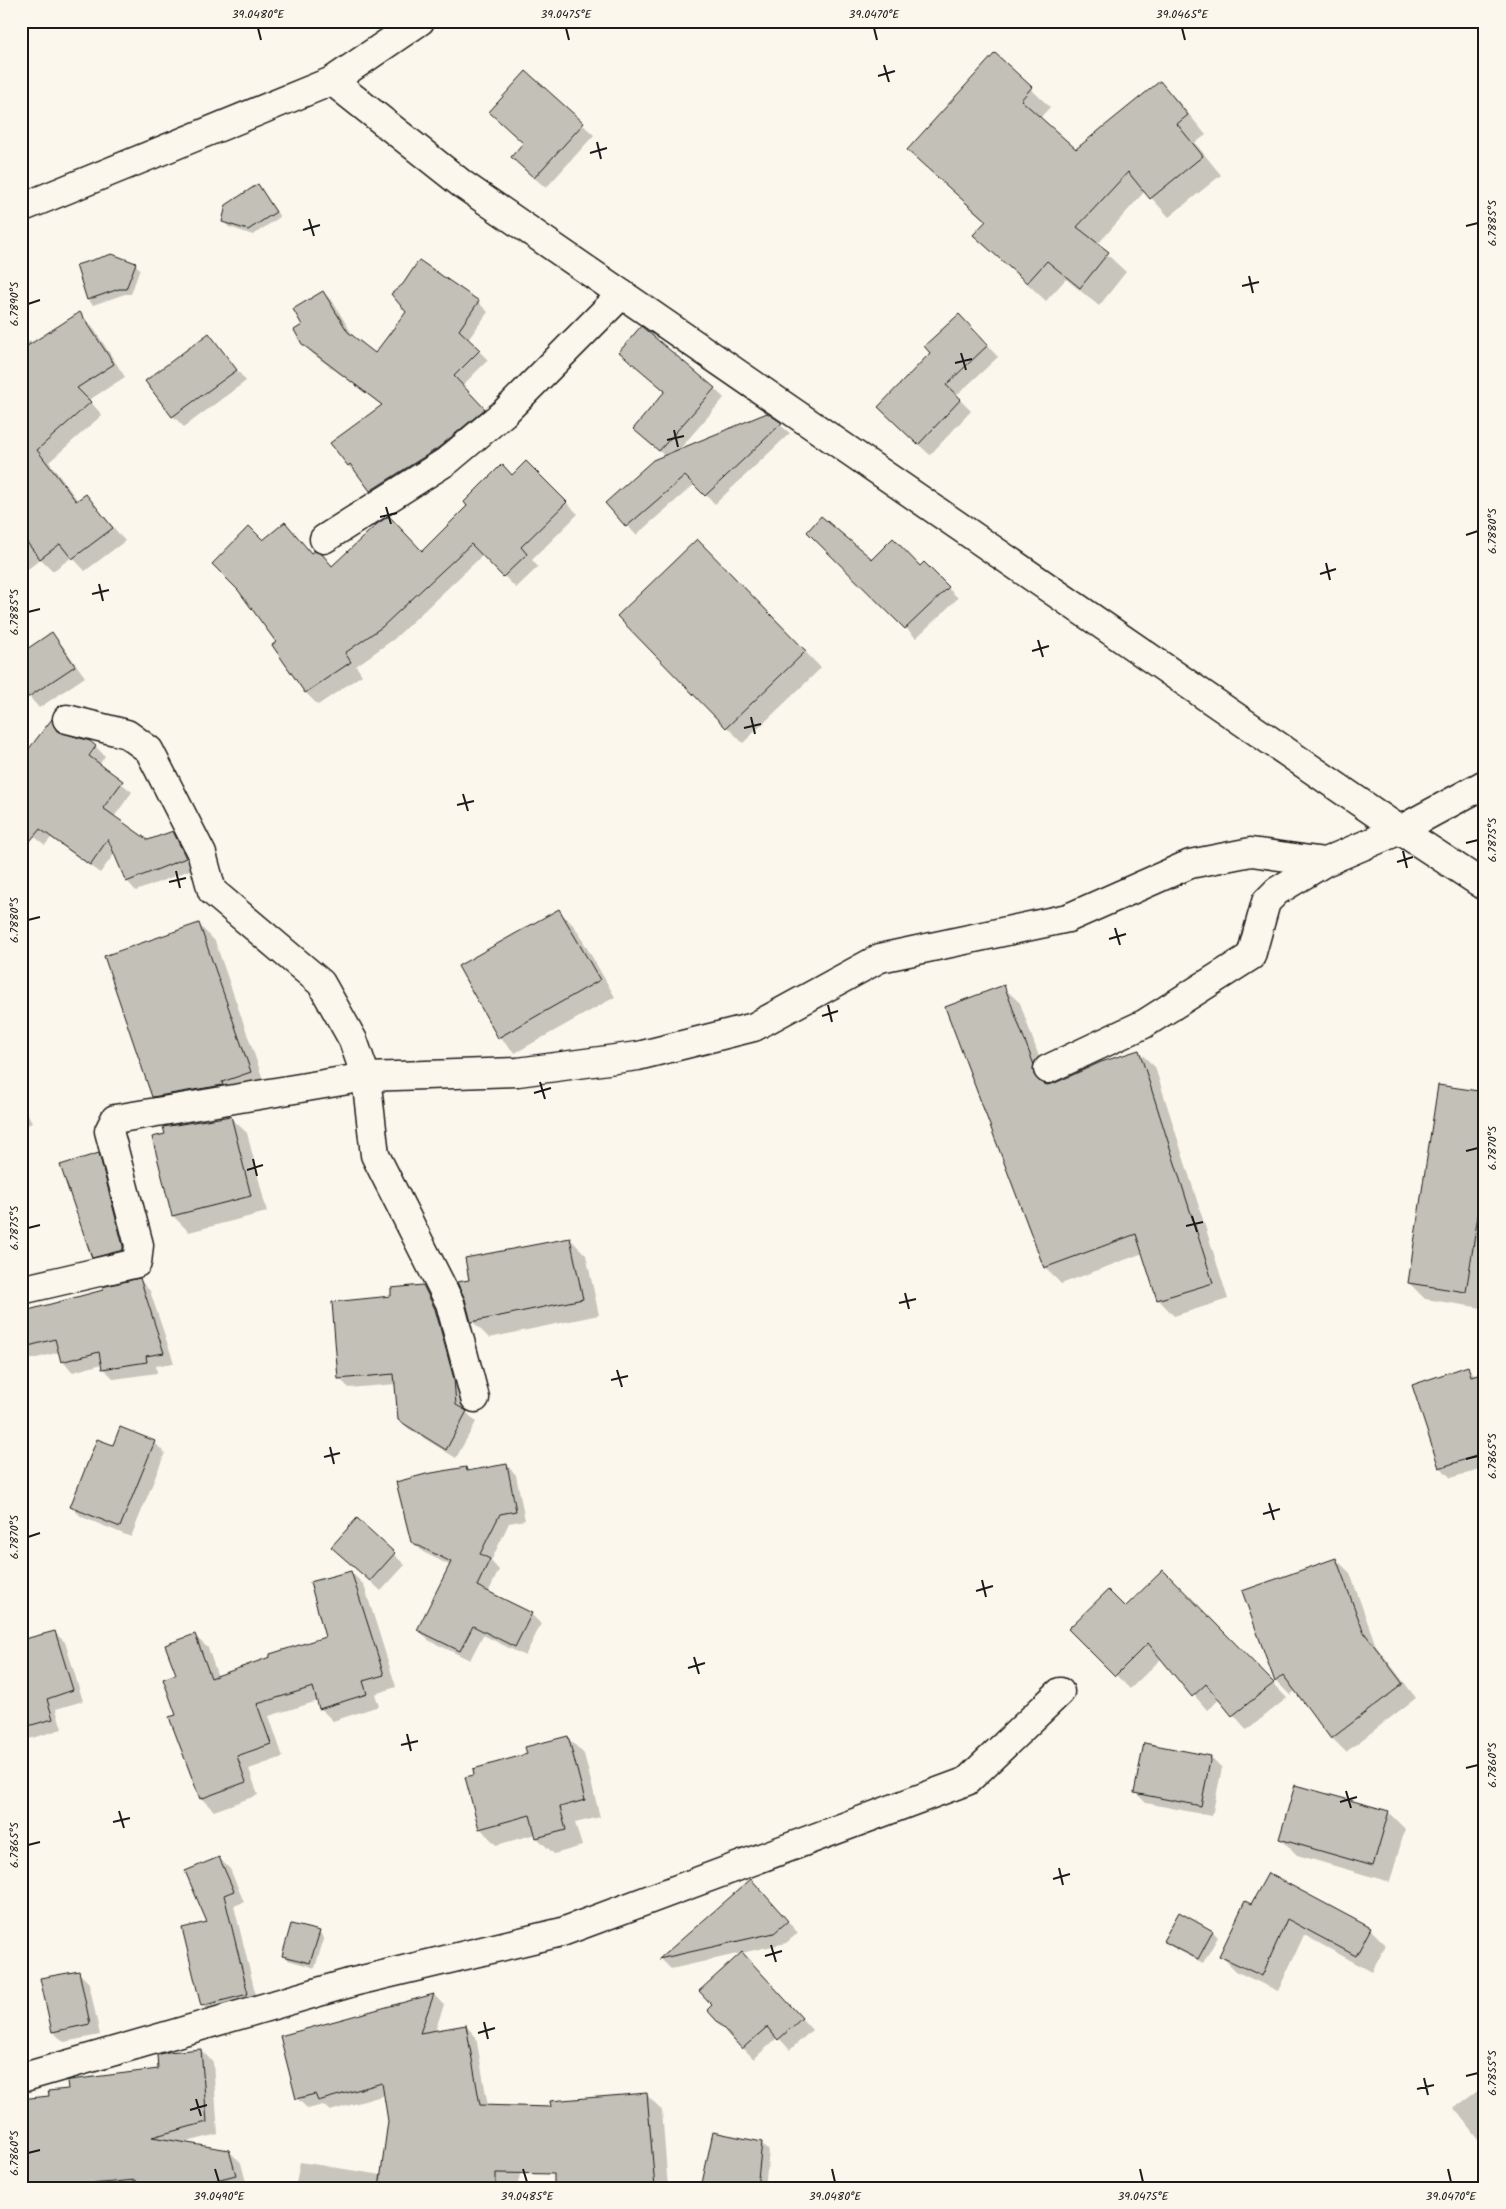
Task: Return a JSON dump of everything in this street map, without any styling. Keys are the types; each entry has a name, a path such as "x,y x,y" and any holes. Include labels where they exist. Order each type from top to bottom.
{"street":[{"path":"21,208 332,81 420,21"},
{"path":"332,81 462,184 1400,830 1485,886"},
{"path":"324,539 447,461 504,412 622,294"},
{"path":"67,719 127,734 148,750 202,854 212,891 321,983 353,1040 366,1077 376,1155 450,1303 475,1398"},
{"path":"1048,1069 1144,1024 1251,956 1266,902 1277,890 1324,862 1400,830 1485,784"},
{"path":"21,1290 137,1263 139,1245 109,1131 115,1119 366,1077 518,1072 638,1056 754,1027 880,958 1068,918 1190,864 1251,852 1324,862"},
{"path":"21,2078 353,1982 562,1932 580,1926 967,1781 1060,1692"}],"building":[{"path":"995,53 1032,87 1021,100 1076,149 1160,81 1188,115 1177,124 1203,156 1150,199 1128,172 1077,227 1109,252 1080,288 1047,261 1027,283 973,235 986,221 907,150"},
{"path":"526,71 584,123 534,178 511,157 523,143 489,112"},
{"path":"258,184 276,212 248,230 222,222 226,205"},
{"path":"112,254 136,263 126,289 119,289 87,300 76,265"},
{"path":"419,260 479,301 459,330 480,350 454,376 485,409 438,448 370,491 350,464 348,466 330,443 382,405 302,344 294,330 302,325 293,309 323,291 348,332 375,353 406,312 391,294 403,284"},
{"path":"80,312 114,364 77,388 91,402 37,450 76,501 86,494 113,528 72,559 60,544 40,559 21,535 21,350"},
{"path":"959,314 988,345 946,385 961,399 918,445 878,407 930,353 924,346"},
{"path":"641,326 715,388 659,451 633,429 665,391 619,352"},
{"path":"209,333 237,370 172,417 145,381"},
{"path":"767,413 782,423 705,496 685,476 626,527 605,503 653,460"},
{"path":"526,461 567,502 521,547 527,554 503,577 471,544 382,627 345,653 351,662 305,693 272,645 276,642 238,590 212,564 249,526 263,540 285,522 311,553 314,551 322,554 332,566 377,524 389,516 422,551 467,506 464,502 502,464 512,475"},
{"path":"821,516 872,559 893,538 920,566 924,562 949,587 905,629 807,532"},
{"path":"697,539 806,651 726,728 617,616"},
{"path":"52,632 75,666 21,702 21,653"},
{"path":"52,719 57,731 90,741 96,746 89,756 123,781 103,808 148,840 173,831 186,858 126,882 108,839 90,865 40,829 21,852 21,759"},
{"path":"559,909 600,980 498,1038 458,966"},
{"path":"199,923 251,1072 222,1082 223,1085 152,1097 104,956"},
{"path":"1004,985 1034,1065 1034,1075 1040,1082 1047,1085 1055,1083 1101,1062 1139,1050 1213,1283 1157,1300 1136,1234 1044,1268 945,1007"},
{"path":"1438,1085 1485,1092 1485,1171 1466,1292 1408,1283"},
{"path":"231,1116 251,1196 172,1216 152,1137 165,1134 163,1127"},
{"path":"99,1153 123,1250 92,1258 60,1165"},
{"path":"570,1238 583,1299 471,1322 465,1299 457,1282 469,1280 465,1258"},
{"path":"140,1278 164,1353 146,1356 147,1362 102,1369 99,1352 61,1362 55,1339 21,1348 21,1312 103,1290 102,1287"},
{"path":"423,1285 435,1309 454,1379 456,1405 467,1411 446,1450 398,1420 394,1374 338,1379 332,1302 391,1296 391,1288"},
{"path":"1468,1366 1471,1376 1485,1372 1485,1453 1439,1468 1412,1385"},
{"path":"120,1427 155,1441 120,1527 70,1507 97,1439 113,1445"},
{"path":"507,1464 516,1511 500,1514 480,1554 490,1559 477,1586 532,1613 515,1647 473,1626 460,1651 417,1630 451,1562 411,1542 396,1482 426,1474 466,1467 467,1471"},
{"path":"357,1518 395,1553 370,1581 331,1547"},
{"path":"1336,1558 1363,1631 1403,1684 1331,1739 1283,1675 1275,1682 1242,1591"},
{"path":"1163,1570 1274,1683 1232,1716 1206,1684 1192,1697 1148,1643 1115,1676 1068,1629 1108,1590 1125,1607"},
{"path":"351,1571 384,1675 363,1681 367,1694 319,1709 313,1687 257,1704 271,1744 237,1756 246,1782 200,1799 169,1717 176,1715 163,1679 176,1674 165,1645 195,1634 211,1678 270,1657 270,1654 325,1637 310,1582"},
{"path":"55,1631 73,1690 47,1699 53,1719 21,1728 21,1640"},
{"path":"568,1736 585,1800 560,1807 566,1830 536,1838 530,1815 479,1829 465,1777 474,1775 473,1769 527,1754 525,1747"},
{"path":"1144,1743 1211,1756 1201,1806 1134,1793"},
{"path":"1295,1785 1389,1811 1373,1866 1279,1839"},
{"path":"219,1857 234,1891 224,1895 248,1994 201,2006 182,1928 207,1922 185,1871"},
{"path":"1268,1873 1371,1928 1356,1956 1287,1919 1262,1976 1219,1956 1245,1901 1251,1904"},
{"path":"751,1879 788,1921 774,1933 659,1959"},
{"path":"1179,1912 1213,1931 1198,1959 1163,1941"},
{"path":"291,1924 320,1931 310,1963 282,1956"},
{"path":"742,1952 802,2018 778,2040 767,2027 742,2049 707,2010 712,2005 699,1991"},
{"path":"79,1971 90,2024 52,2032 40,1978"},
{"path":"434,1994 420,2033 466,2025 480,2105 551,2107 550,2101 647,2093 655,2188 554,2188 554,2174 496,2173 496,2188 379,2188 388,2121 382,2083 318,2101 315,2094 296,2099 280,2036"},
{"path":"201,2049 207,2122 152,2137 229,2150 236,2175 185,2188 138,2188 136,2180 46,2188 21,2188 21,2099 49,2096 48,2091 68,2089 67,2081 70,2080 158,2069 157,2055"},
{"path":"713,2132 762,2142 757,2188 701,2188"}]}
